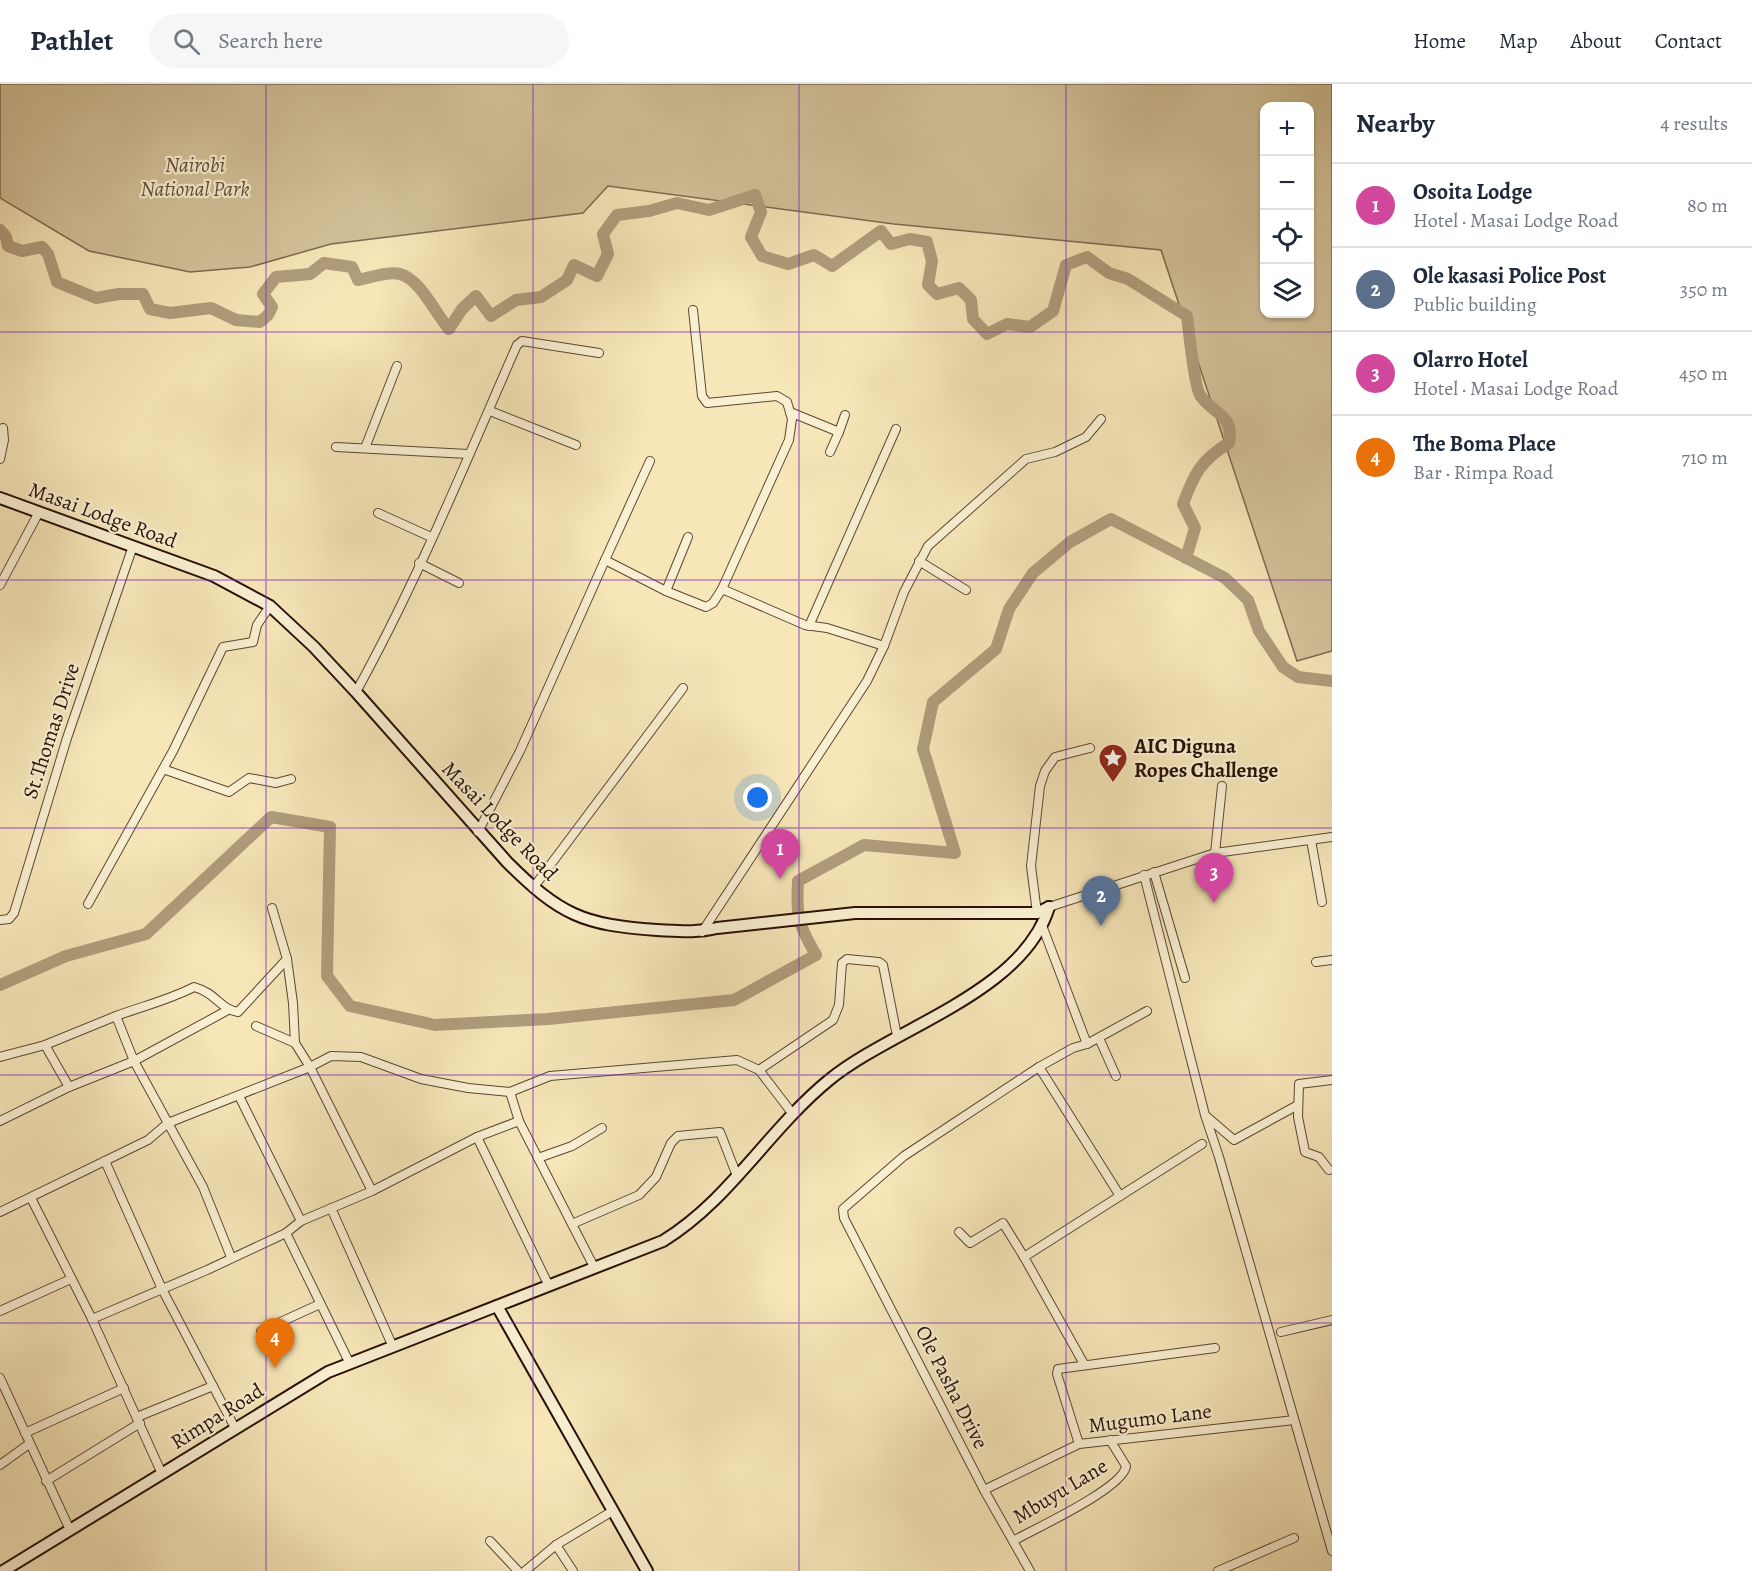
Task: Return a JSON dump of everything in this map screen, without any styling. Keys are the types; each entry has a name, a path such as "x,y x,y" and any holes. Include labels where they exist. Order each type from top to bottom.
{"street":[{"path":"605,560 666,591 706,607 713,603 722,589 789,440 792,419 787,402 777,396 707,403 702,396 693,310"},
{"path":"356,692 385,638 518,345 522,340 599,353"},
{"path":"365,448 397,366"},
{"path":"490,411 576,445"},
{"path":"790,412 838,432"},
{"path":"830,453 845,414"},
{"path":"702,932 844,719 884,646 903,592 928,546 1026,459 1055,452 1086,437 1101,419"},
{"path":"0,459 4,440 3,428"},
{"path":"809,626 896,429"},
{"path":"336,447 468,454"},
{"path":"478,832 520,752 650,461"},
{"name":"Masai Lodge Road","path":"0,498 236,586 270,606 314,647 356,692 478,832 533,888 560,908 584,920 633,928 702,932 717,928 855,913 1037,913 1049,907 1215,853 1332,837"},
{"path":"0,585 39,512"},
{"path":"378,513 431,537"},
{"path":"666,591 688,537"},
{"name":"St.Thomas Drive","path":"0,920 9,919 14,913 67,738 133,546"},
{"path":"919,561 966,590"},
{"path":"419,563 459,583"},
{"path":"722,589 809,626 827,628 884,646"},
{"path":"88,904 163,769 224,647 253,642 257,625 270,606"},
{"path":"533,888 683,688"},
{"path":"1037,913 1031,866 1040,786 1045,771 1055,758 1090,748"},
{"path":"163,769 229,792 249,778 276,783 291,779"},
{"path":"1215,853 1222,786"},
{"path":"1311,840 1322,902"},
{"path":"1154,872 1185,978"},
{"path":"1144,875 1205,1115 1220,1157 1332,1551"},
{"path":"1049,907 1043,928 1087,1044"},
{"path":"272,908 286,958 293,1003 294,1044"},
{"name":"Rimpa Road","path":"3,1571 308,1382 548,1284 663,1241 678,1232 698,1218 792,1113 867,1052 945,1012 980,989 1005,968 1043,928"},
{"path":"0,1057 45,1044 160,1000 171,999 194,987 212,994 228,1010 237,1012 286,958"},
{"path":"759,1070 833,1020 839,1005 843,963 847,959 879,962 884,965 897,1036"},
{"path":"1316,962 1332,960"},
{"path":"1,1119 69,1087 134,1061 228,1010"},
{"path":"1120,1196 1039,1067 1147,1011"},
{"path":"116,1016 134,1061 203,1187 231,1257"},
{"path":"256,1026 294,1044 310,1067 372,1191"},
{"path":"1098,1038 1116,1076"},
{"path":"45,1044 69,1087"},
{"path":"0,1212 148,1140 168,1123 310,1067 331,1056 361,1057 421,1079 468,1088 510,1092 550,1076 737,1060 759,1070 792,1113"},
{"name":"Ole Pasha Drive","path":"1029,1571 984,1490 844,1218 843,1209 904,1156 1039,1067"},
{"path":"1329,1170 1319,1157 1305,1152 1298,1106 1299,1084 1332,1080"},
{"path":"510,1092 519,1120 594,1267"},
{"path":"239,1096 301,1221"},
{"path":"1205,1115 1234,1140 1298,1106"},
{"path":"92,1319 286,1233 301,1221 372,1191 477,1137 519,1120"},
{"path":"538,1158 572,1146 602,1128"},
{"path":"572,1224 639,1195 656,1178 671,1143 678,1136 720,1132 737,1176"},
{"path":"477,1137 548,1284"},
{"path":"1024,1257 1202,1144"},
{"path":"105,1161 162,1289 235,1428"},
{"path":"31,1198 92,1319 162,1474"},
{"path":"331,1208 393,1347"},
{"path":"959,1232 968,1242 973,1242 997,1224 1003,1223 1084,1364"},
{"path":"286,1233 350,1364"},
{"path":"0,1311 70,1279"},
{"path":"261,1331 320,1304"},
{"path":"497,1305 646,1571"},
{"path":"1281,1332 1332,1320"},
{"path":"1079,1444 1057,1374 1061,1367 1215,1348"},
{"path":"0,1378 70,1530"},
{"path":"46,1481 138,1420 213,1386"},
{"path":"25,1433 124,1388"},
{"name":"Mugumo Lane","path":"984,1490 1079,1444 1294,1420"},
{"name":"Mbuyu Lane","path":"1013,1540 1108,1488 1124,1475 1126,1466 1110,1440"},
{"path":"0,1465 29,1444"},
{"path":"525,1571 537,1558 611,1512"},
{"path":"1218,1571 1294,1538"},
{"path":"490,1541 518,1571"},
{"path":"556,1545 573,1571"}],"green space":[{"name":"Nairobi National Park","path":"0,84 1332,84 1332,651 1297,661 1161,250 894,224 608,186 583,213 331,244 250,267 190,272 89,251 0,198"}],"waterway":[{"path":"0,230 6,237 8,246 22,251 42,247 48,254 57,282 96,298 119,294 143,294 150,309 170,313 211,308 236,320 260,322 268,315 272,307 263,294 276,277 310,274 324,263 352,267 358,280 390,273 407,277 421,289 449,329 462,309 476,296 491,316 516,300 541,297 567,280 574,265 597,276 608,254 603,234 617,215 649,211 677,203 709,210 755,195 761,212 751,237 762,256 788,264 814,255 832,266 881,231 891,244 910,239 927,242 932,261 928,285 937,294 959,288 971,300 973,319 987,334 1007,324 1030,327 1053,311 1066,265 1087,257 1109,273 1128,279 1187,316 1194,370 1200,395 1226,420 1229,426 1229,443 1205,462 1191,484 1183,504 1195,528 1186,558"},
{"path":"0,985 66,956 146,934 271,817 330,827 327,976 350,1006 435,1025 548,1019 734,1000 816,955 800,920 797,903 798,881 864,845 955,853 923,749 933,702 996,649 1009,609 1033,573 1070,542 1111,519 1225,578 1248,600 1259,631 1283,667 1298,677 1332,681"}],"place":[{"name":"AIC Diguna Ropes Challenge","path":"1113,784"},
{"name":"Osoita Lodge","path":"780,879"},
{"name":"Olarro Hotel","path":"1214,903"},
{"name":"Ole kasasi Police Post","path":"1101,926"},
{"name":"The Boma Place","path":"275,1368"}]}
